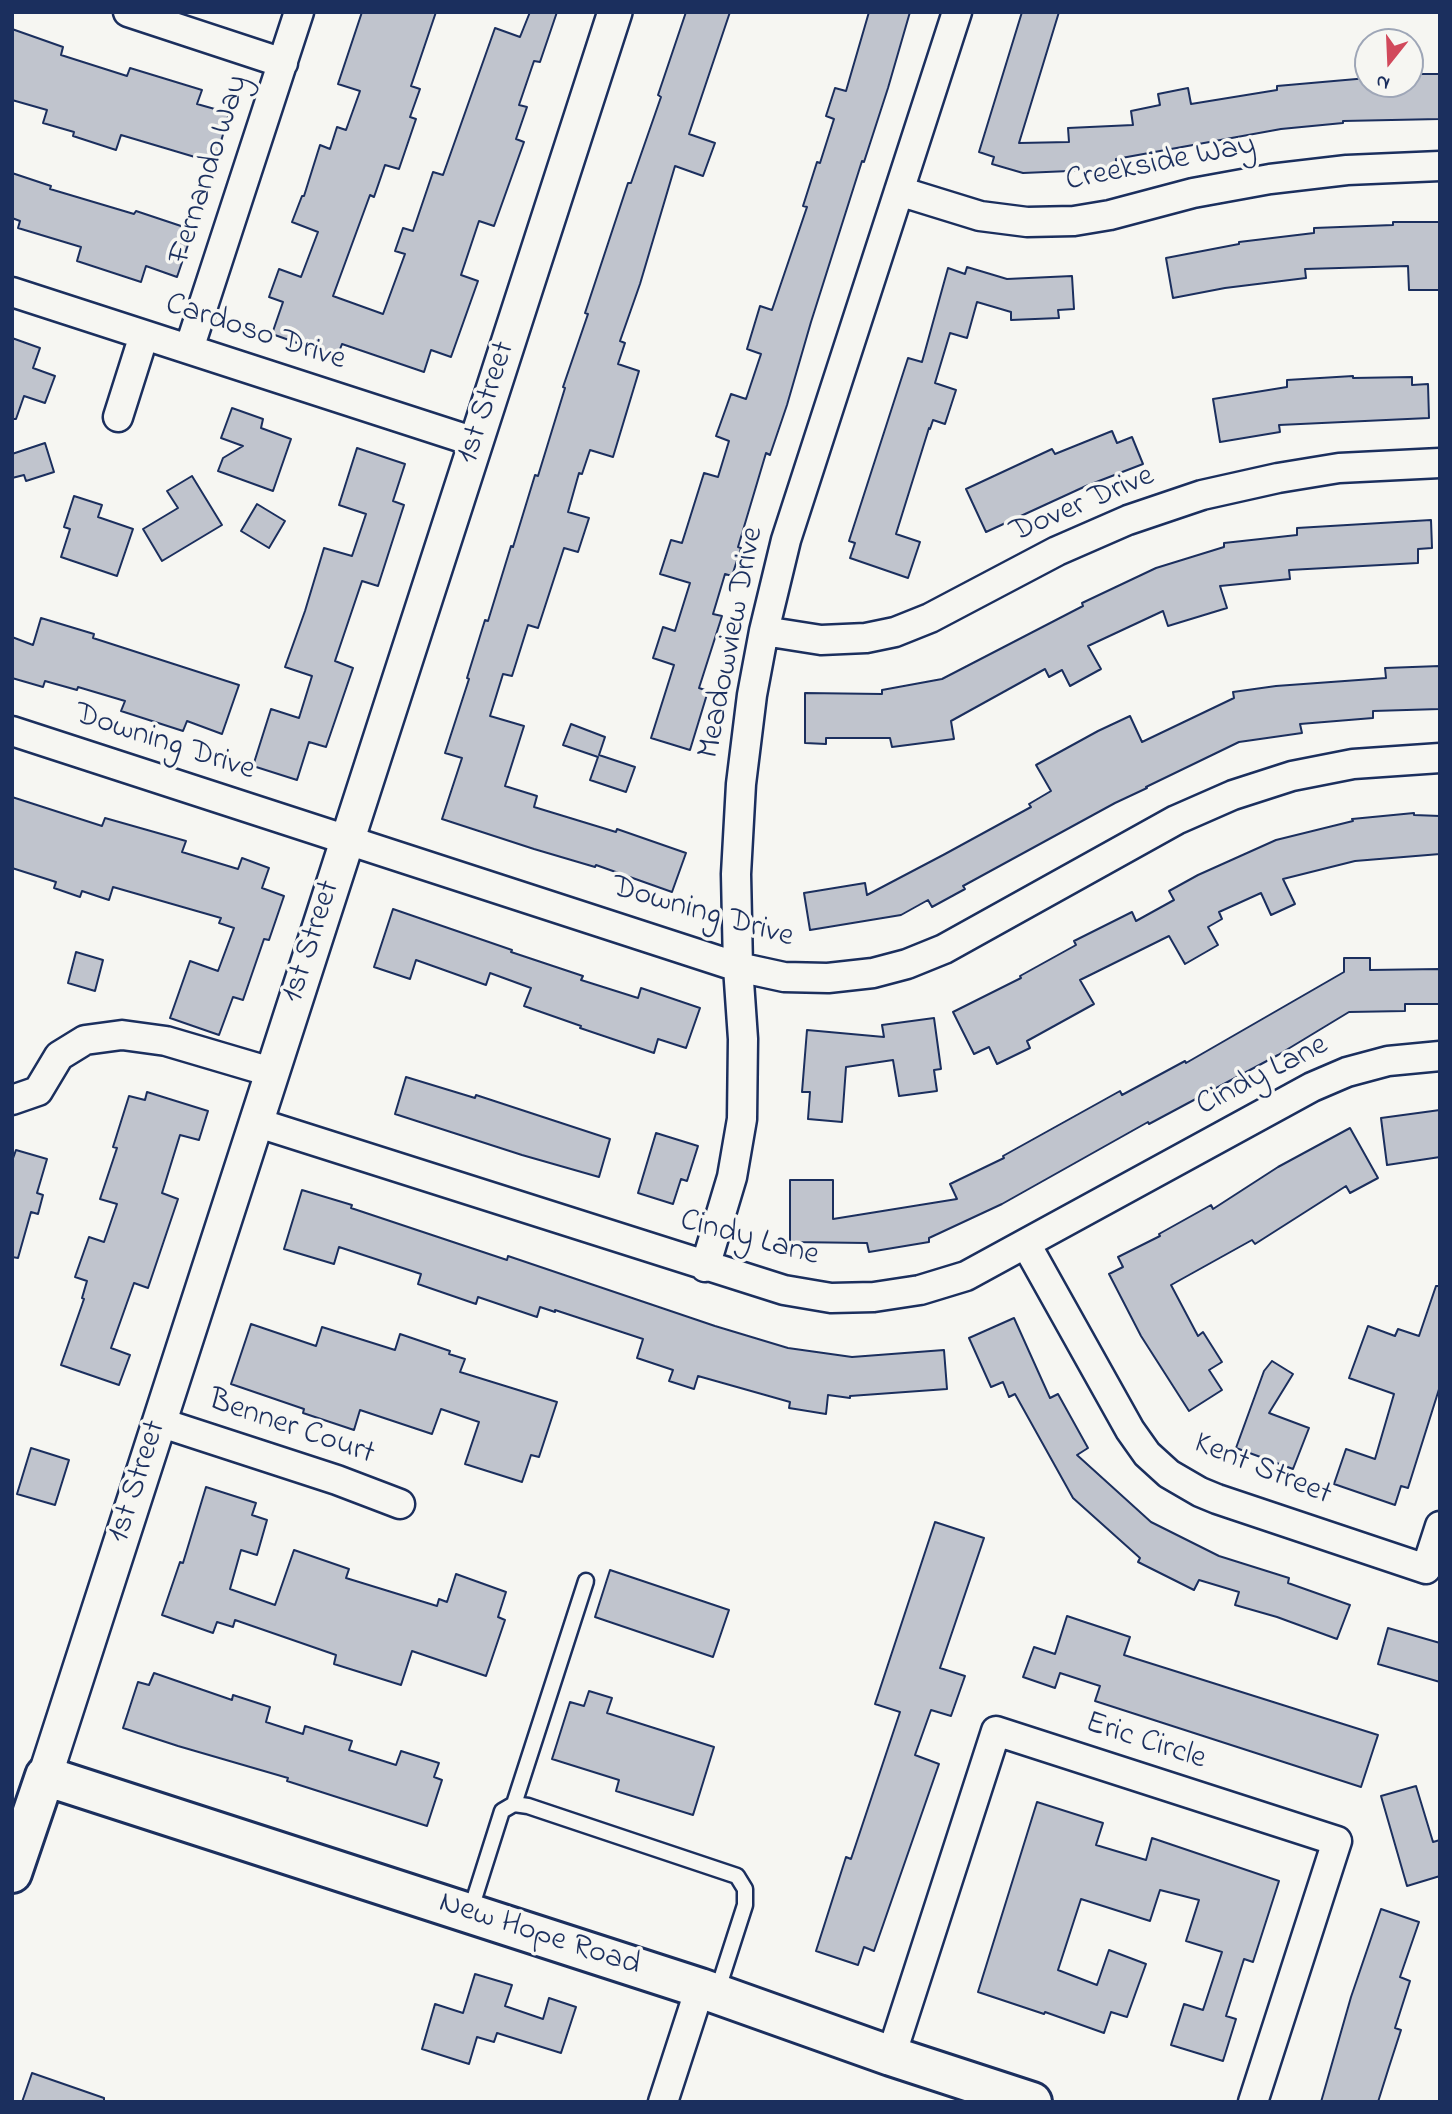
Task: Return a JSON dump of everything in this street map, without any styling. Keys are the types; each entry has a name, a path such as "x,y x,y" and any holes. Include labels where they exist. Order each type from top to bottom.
{"main road":[{"name":"1st Street","path":"12,1873 45,1776"},
{"name":"New Hope Road","path":"45,1776 708,1991 891,2056 1032,2102"}],"street":[{"path":"128,12 283,63"},
{"name":"Fernando Way","path":"189,349 299,12"},
{"name":"1st Street","path":"45,1776 615,12"},
{"name":"Meadowview Drive","path":"705,1267 732,1177 741,1119 743,1052 736,874 741,784 752,695 764,631 786,540 957,12"},
{"name":"Creekside Way","path":"899,191 980,216 1027,222 1074,221 1110,215 1193,193 1270,179 1347,170 1440,166"},
{"name":"Cardoso Drive","path":"12,292 475,442"},
{"path":"118,417 144,335"},
{"name":"Dover Drive","path":"764,631 821,640 866,638 895,632 930,618 1057,551 1128,520 1202,495 1339,468 1440,463"},
{"name":"Downing Drive","path":"12,731 738,967 783,976 828,978 873,973 907,964 944,949 1176,820 1233,795 1292,776 1353,764 1440,758"},
{"path":"12,1100 38,1091 59,1056 85,1040 122,1035 166,1041 271,1072"},
{"name":"Cindy Lane","path":"255,1122 784,1290 831,1298 874,1297 920,1290 966,1276 1312,1087 1347,1072 1388,1061 1440,1056"},
{"name":"Kent Street","path":"1026,1244 1130,1430 1147,1454 1169,1474 1217,1499 1426,1569 1440,1526"},
{"name":"Benner Court","path":"159,1422 337,1480 400,1504"},
{"name":"Eric Circle","path":"891,2056 996,1731 1337,1841 1253,2102"},
{"path":"663,2102 708,1991"}],"lane":[{"path":"514,1804 586,1581"},
{"path":"469,1914 502,1811 514,1804 528,1806 737,1876 745,1889 745,1905 708,1991"}],"building":[{"path":"362,12 436,12 411,86 420,89 410,117 416,119 399,169 385,165 374,197 370,195 333,296 383,314 405,254 395,251 403,228 413,231 433,172 443,175 495,28 520,37 530,12 557,12 540,62 534,61 519,105 527,107 516,139 524,142 494,226 479,221 461,275 478,281 451,357 431,350 424,372 342,344 337,357 272,334 283,302 269,297 279,269 301,277 318,232 292,222 304,196 320,145 330,149 337,127 346,130 360,91 338,84"},
{"path":"686,12 730,12 689,134 715,143 703,176 675,166 620,341 625,343 618,364 639,371 613,457 590,450 582,474 579,473 568,512 589,518 578,552 564,548 538,628 528,625 512,676 503,674 490,716 524,726 505,786 537,796 534,807 616,832 617,829 686,853 672,892 596,865 595,867 534,849 442,819 462,758 445,753 469,679 467,678 535,475 538,476 565,388 563,387 588,314 585,313 628,183 631,183 661,97 658,95"},
{"path":"869,12 910,12 787,405 770,455 766,453 732,576 725,574 713,614 722,616 699,688 708,691 690,750 651,738 674,665 653,658 663,627 675,631 690,583 660,574 671,540 682,543 704,473 718,477 729,441 716,436 731,394 746,399 761,354 747,349 760,306 772,310 807,207 803,206 817,162 820,163 834,119 826,116 835,88 846,91"},
{"path":"1022,12 1059,12 1019,143 1069,142 1068,128 1133,125 1131,111 1160,105 1158,94 1188,88 1191,104 1277,90 1277,86 1354,79 1354,98 1424,98 1424,74 1440,74 1440,119 1343,121 1281,129 1116,159 1116,169 1023,173 992,164 994,157 979,152"},
{"path":"12,29 63,47 61,55 127,76 130,68 202,90 197,104 229,113 215,163 121,135 116,150 73,136 74,132 43,123 47,110 12,100"},
{"path":"12,173 51,186 50,189 134,214 136,211 193,230 177,277 146,266 141,282 77,261 81,247 18,228 20,221 12,218"},
{"path":"1393,222 1440,222 1440,290 1409,290 1408,266 1305,269 1306,278 1225,288 1173,298 1166,258 1239,242 1314,233 1314,228 1393,225"},
{"path":"967,267 1007,279 1072,276 1074,309 1058,310 1059,318 1011,320 1011,312 977,302 967,338 950,333 935,383 956,390 945,424 933,420 929,428 896,534 920,542 908,578 850,558 855,543 849,541 908,358 922,362 948,268 965,274"},
{"path":"12,338 40,348 33,368 55,376 45,403 24,396 16,419 12,419"},
{"path":"1353,376 1412,377 1412,385 1428,384 1429,418 1279,425 1280,432 1220,442 1213,399 1287,387 1287,380"},
{"path":"232,408 263,419 261,428 291,439 273,491 218,471 223,458 243,446 221,438"},
{"path":"1112,431 1117,443 1132,437 1143,464 1086,486 986,532 966,489 1052,449 1055,454"},
{"path":"45,443 54,472 26,481 24,475 12,478 12,454"},
{"path":"357,448 405,464 393,501 404,505 378,586 362,581 335,661 353,668 326,747 309,742 297,780 253,766 271,709 299,718 312,676 285,667 324,548 352,556 366,514 339,505"},
{"path":"192,476 222,525 162,561 143,529 178,508 167,491"},
{"path":"74,496 102,505 98,517 133,529 117,576 61,557 70,529 64,527"},
{"path":"257,504 285,521 269,548 241,531"},
{"path":"1431,520 1432,548 1418,549 1418,563 1289,570 1290,579 1220,586 1227,608 1168,626 1163,611 1088,646 1101,669 1070,686 1062,670 1049,677 1045,669 951,721 954,739 892,747 890,738 826,738 826,744 805,743 805,693 882,694 882,690 942,679 1083,606 1082,603 1156,568 1224,547 1224,543 1297,535 1297,528"},
{"path":"41,618 94,634 93,638 239,685 222,734 187,721 183,731 121,711 125,701 78,687 77,690 45,681 43,687 12,678 12,637 33,645"},
{"path":"1440,666 1440,709 1373,711 1373,718 1300,724 1302,733 1239,742 1115,803 963,886 965,889 932,907 928,900 901,915 810,930 804,893 865,883 867,895 945,854 1031,807 1029,804 1051,791 1036,765 1130,716 1142,742 1234,698 1233,692 1386,678 1385,668"},
{"path":"571,724 605,737 599,755 635,767 626,792 590,780 598,757 563,745"},
{"path":"12,797 102,826 105,818 186,841 182,852 238,869 242,858 269,868 262,888 284,896 269,940 264,939 243,1000 233,997 219,1035 170,1018 190,961 218,971 234,928 219,923 221,918 113,887 109,900 82,891 80,897 54,888 56,882 12,868"},
{"path":"1414,813 1440,816 1440,854 1355,861 1283,879 1295,904 1271,915 1261,893 1219,912 1222,919 1208,927 1218,945 1185,964 1169,936 1080,980 1094,1004 1027,1041 1030,1048 997,1064 989,1047 974,1054 953,1012 1021,978 1020,976 1076,945 1074,941 1132,912 1136,921 1174,900 1169,891 1276,840 1353,821 1352,819"},
{"path":"393,909 583,976 581,980 638,998 641,988 700,1008 686,1048 658,1039 654,1053 580,1028 581,1026 524,1006 531,988 490,973 486,985 416,960 410,979 374,967"},
{"path":"76,952 103,960 95,991 68,983"},
{"path":"1344,958 1370,958 1370,970 1440,969 1440,1004 1405,1004 1405,1011 1349,1012 1278,1055 1149,1124 1148,1122 1002,1204 929,1238 929,1242 869,1252 867,1243 790,1242 790,1180 833,1180 833,1219 957,1199 950,1184 1004,1158 1003,1156 1120,1091 1122,1095 1185,1061 1186,1063 1344,972"},
{"path":"934,1018 941,1069 934,1070 937,1091 899,1096 893,1060 846,1067 842,1122 808,1119 810,1092 802,1092 807,1030 884,1037 882,1025"},
{"path":"406,1077 475,1098 476,1095 610,1139 599,1177 395,1114"},
{"path":"147,1092 208,1111 199,1140 180,1135 162,1193 178,1199 148,1288 134,1283 111,1348 130,1355 119,1385 61,1365 84,1299 82,1298 87,1281 75,1277 89,1237 104,1242 117,1204 100,1199 117,1148 113,1147 129,1096 145,1100"},
{"path":"1440,1110 1440,1157 1387,1165 1381,1118"},
{"path":"1350,1128 1378,1178 1350,1193 1346,1186 1255,1244 1252,1240 1171,1285 1198,1336 1203,1332 1222,1362 1209,1370 1222,1390 1189,1411 1141,1336 1109,1274 1123,1267 1118,1257 1160,1236 1159,1234 1211,1205 1213,1209 1278,1167"},
{"path":"656,1133 698,1146 687,1181 681,1179 673,1204 638,1193"},
{"path":"16,1150 47,1159 37,1193 43,1195 38,1214 31,1212 18,1258 12,1257 12,1161"},
{"path":"302,1190 507,1260 508,1256 788,1348 852,1357 944,1350 947,1389 850,1398 828,1395 826,1414 789,1408 790,1402 698,1376 694,1389 669,1381 673,1370 637,1358 643,1339 555,1310 540,1307 537,1317 478,1297 476,1304 418,1284 421,1274 339,1247 334,1264 284,1249"},
{"path":"1436,1286 1440,1286 1440,1386 1408,1488 1401,1486 1395,1505 1334,1484 1346,1449 1375,1459 1394,1394 1349,1378 1368,1326 1395,1336 1398,1329 1419,1336"},
{"path":"1014,1318 1050,1398 1058,1394 1088,1448 1077,1455 1151,1522 1219,1556 1289,1578 1288,1583 1350,1605 1337,1639 1235,1605 1239,1592 1199,1580 1194,1590 1138,1562 1140,1558 1073,1498 1015,1394 1009,1397 1003,1382 991,1387 969,1338"},
{"path":"251,1324 316,1346 322,1327 395,1350 400,1334 450,1351 449,1354 465,1359 460,1372 557,1402 539,1457 531,1455 522,1482 465,1464 479,1422 441,1409 432,1434 360,1410 354,1430 303,1413 304,1409 231,1384"},
{"path":"1272,1361 1293,1374 1269,1413 1309,1428 1293,1469 1236,1448 1264,1371"},
{"path":"31,1448 69,1460 55,1505 17,1494"},
{"path":"206,1487 256,1503 252,1515 267,1520 257,1555 241,1550 230,1589 275,1605 294,1550 349,1569 346,1578 437,1606 439,1599 447,1602 456,1574 506,1592 498,1617 505,1620 486,1676 412,1651 401,1685 334,1664 336,1655 235,1620 233,1627 217,1622 213,1633 162,1615 180,1562 183,1563"},
{"path":"935,1522 984,1538 940,1668 965,1676 951,1716 931,1710 915,1755 939,1764 874,1951 864,1947 858,1965 816,1951 846,1857 851,1859 900,1712 875,1704"},
{"path":"610,1570 729,1610 713,1657 595,1617"},
{"path":"1067,1616 1130,1637 1124,1655 1378,1735 1361,1787 1095,1701 1100,1686 1060,1673 1055,1688 1023,1677 1034,1647 1055,1654"},
{"path":"1388,1628 1440,1643 1440,1682 1378,1664"},
{"path":"154,1673 232,1700 233,1695 270,1707 266,1722 303,1734 305,1726 352,1741 349,1750 396,1765 401,1751 439,1763 434,1777 442,1780 427,1826 287,1781 288,1778 123,1728 138,1682 149,1685"},
{"path":"589,1691 612,1698 607,1713 714,1747 693,1815 616,1791 619,1780 552,1759 570,1702 584,1706"},
{"path":"1416,1786 1433,1842 1440,1840 1440,1876 1407,1886 1381,1796"},
{"path":"1037,1802 1103,1823 1096,1845 1146,1860 1152,1838 1279,1881 1253,1962 1244,1959 1226,2016 1236,2019 1223,2061 1171,2045 1184,2004 1203,2010 1222,1952 1186,1941 1199,1900 1160,1890 1150,1921 1081,1899 1058,1970 1097,1985 1109,1950 1146,1964 1127,2017 1111,2012 1104,2033 978,1992"},
{"path":"1381,1909 1419,1922 1400,1977 1410,1981 1395,2028 1401,2030 1378,2102 1321,2102 1351,1997"},
{"path":"475,1974 512,1985 505,2006 543,2019 549,1998 576,2007 561,2053 497,2033 494,2042 477,2037 469,2064 422,2049 435,2004 463,2013"},
{"path":"32,2073 104,2098 104,2102 22,2102"}]}
